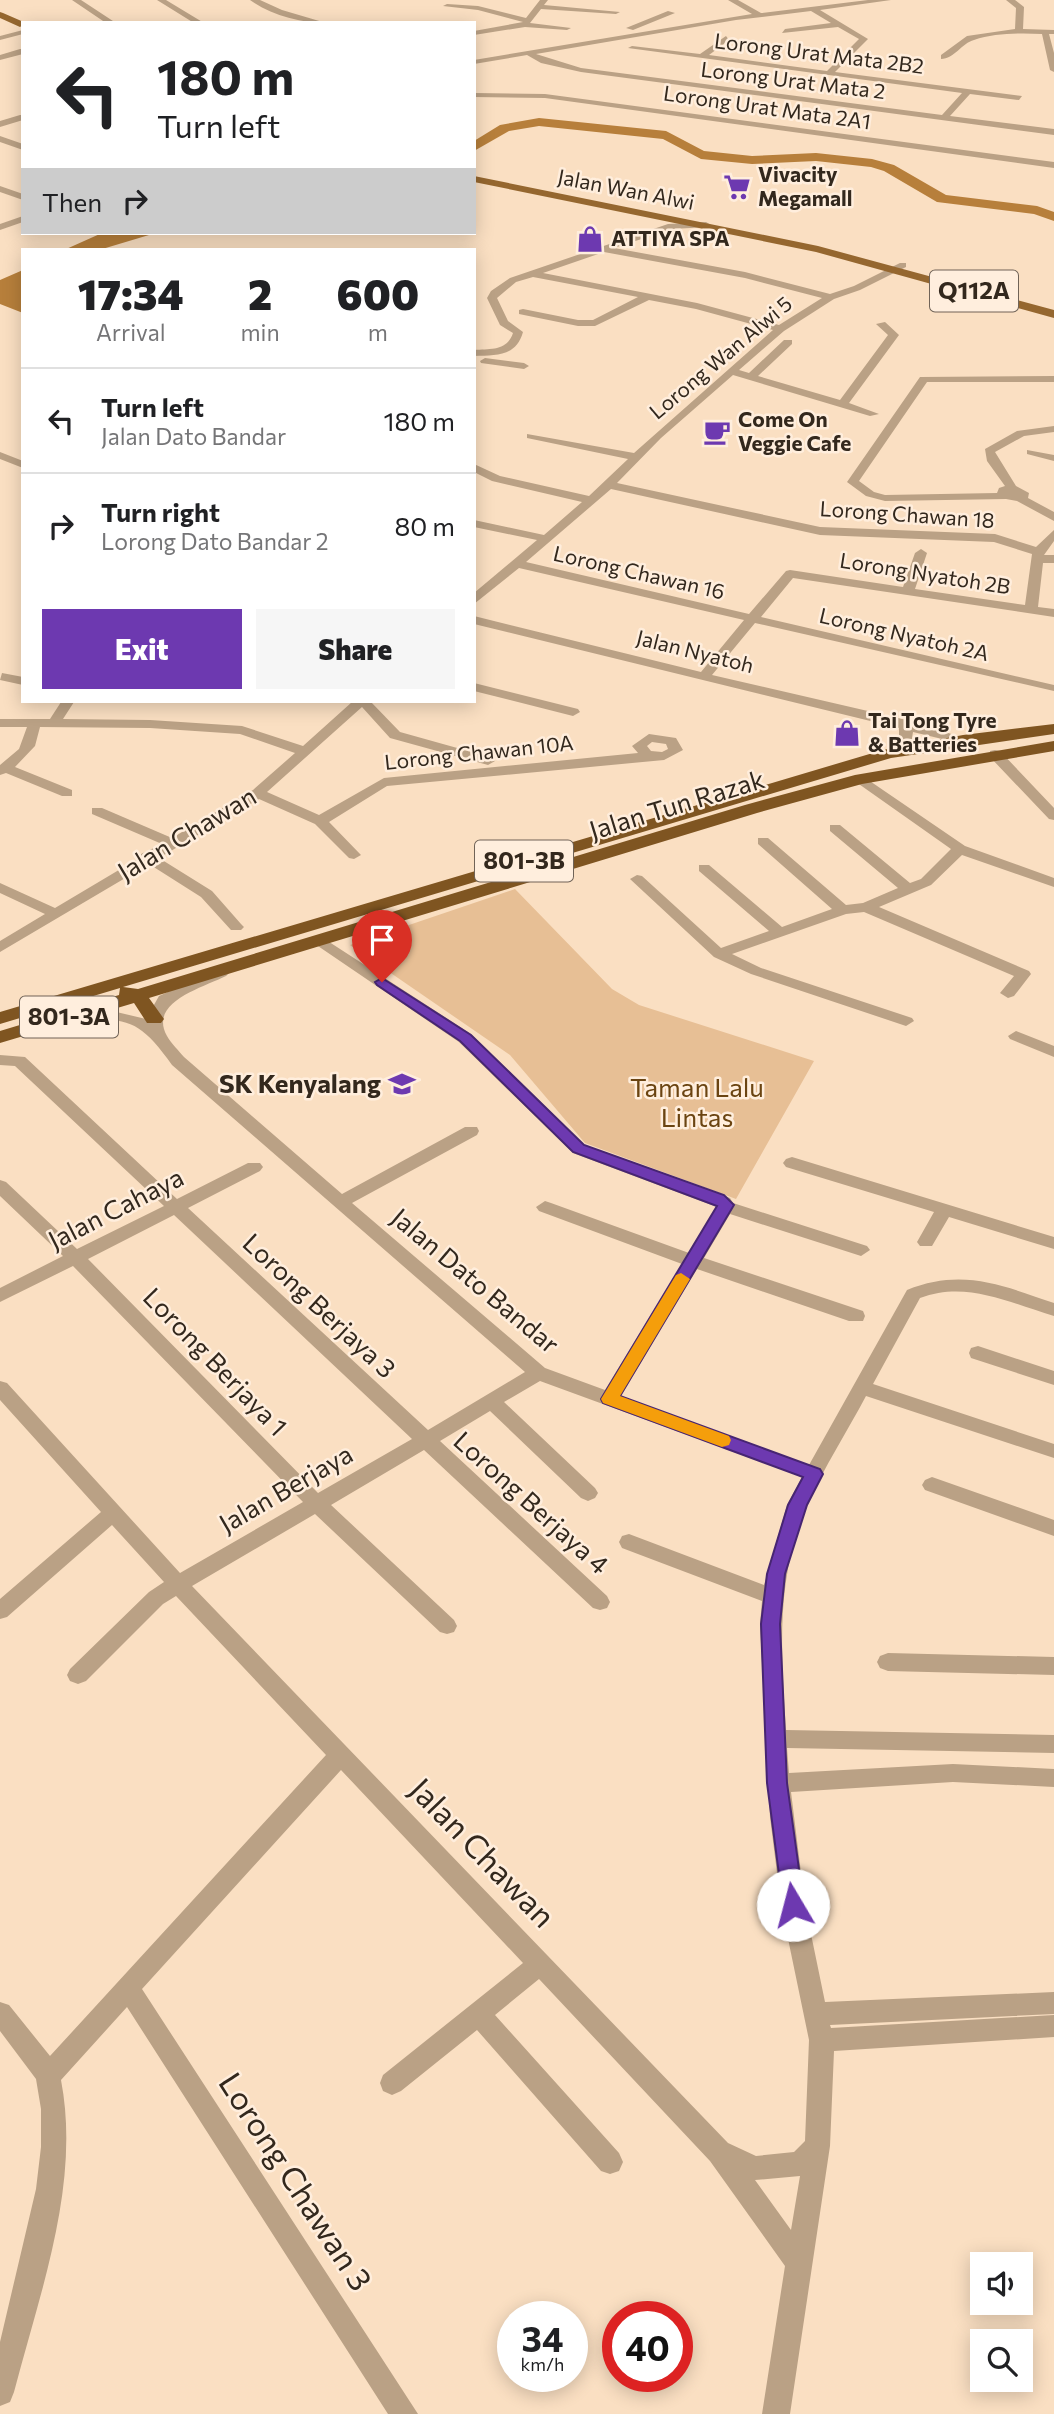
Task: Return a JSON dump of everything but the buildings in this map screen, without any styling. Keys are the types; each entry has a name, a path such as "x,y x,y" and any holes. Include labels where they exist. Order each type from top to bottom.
{"highway":[{"name":"Jalan Tun Razak","path":"0,1018 889,753 963,740 1054,729"},
{"name":"Jalan Tun Razak","path":"0,1037 751,809 861,779 1054,746"},
{"path":"0,1027 122,992 138,995 157,1027"}],"main road":[{"path":"0,18 21,28"},
{"name":"Jalan Wan Alwi","path":"476,173 764,231 1054,307"},
{"name":"Jalan Wan Alwi","path":"476,179 668,221 706,225 892,266 1054,314"}],"street":[{"path":"76,0 110,21"},
{"path":"161,0 197,21"},
{"path":"254,0 279,12 314,21"},
{"path":"732,0 760,15"},
{"path":"476,62 692,25 887,0"},
{"path":"1010,0 1020,6 1019,31"},
{"path":"476,33 527,23 542,4 616,12"},
{"path":"751,10 778,5"},
{"path":"447,6 478,8 527,23 567,27"},
{"path":"655,9 671,13 692,25"},
{"path":"812,9 864,40 829,73"},
{"path":"616,39 614,34 671,13"},
{"path":"785,31 837,25"},
{"path":"0,38 21,30"},
{"path":"944,57 970,38 1019,31 1050,32 1054,70"},
{"path":"702,57 726,38"},
{"name":"Lorong Urat Mata 2B2","path":"632,48 1019,98"},
{"path":"0,58 21,52"},
{"name":"Lorong Urat Mata 2","path":"530,54 541,60 581,70 1054,132"},
{"path":"514,56 541,60"},
{"path":"703,67 713,59"},
{"path":"572,77 581,70"},
{"path":"682,84 692,75"},
{"path":"545,96 554,90"},
{"path":"944,118 968,91"},
{"path":"513,109 519,94"},
{"name":"Lorong Urat Mata 2A1","path":"476,95 545,96 1054,165"},
{"path":"0,116 12,120"},
{"path":"0,124 21,118"},
{"path":"0,139 21,146"},
{"path":"0,189 21,196"},
{"path":"0,227 21,220"},
{"path":"476,353 502,352 518,336 518,332 504,323 488,298 509,292 529,276 605,250 668,221"},
{"path":"605,250 745,275 830,297"},
{"name":"Lorong Wan Alwi 5","path":"636,457 780,329 830,297 892,266"},
{"path":"529,276 649,296 780,329"},
{"path":"523,312 578,323 595,323 649,296"},
{"path":"842,405 894,335 881,324"},
{"path":"751,377 788,342"},
{"path":"476,360 524,366"},
{"path":"733,372 874,414"},
{"path":"1054,379 924,379 853,482 870,494 885,498 966,499 1012,494 1054,517"},
{"path":"1012,494 1007,475 990,459 989,451 1021,433 1054,429"},
{"path":"531,436 636,457"},
{"path":"1031,452 1054,458"},
{"path":"0,455 21,464"},
{"path":"481,589 519,564 609,485 636,457"},
{"path":"476,468 496,479 591,500"},
{"name":"Lorong Chawan 18","path":"609,485 820,531 985,537 1037,556 1054,559"},
{"path":"476,523 547,540"},
{"path":"1031,609 1037,556 1054,534"},
{"path":"909,589 920,553"},
{"name":"Lorong Chawan 16","path":"519,564 751,618"},
{"name":"Lorong Nyatoh 2B","path":"751,618 790,574 909,589 1054,613"},
{"path":"704,676 751,618"},
{"name":"Lorong Nyatoh 2A","path":"751,618 1049,688"},
{"name":"Jalan Nyatoh","path":"476,620 963,740"},
{"path":"2,677 21,681"},
{"path":"476,688 573,712"},
{"path":"54,724 66,703"},
{"name":"Jalan Chawan","path":"0,947 146,857 258,793 361,703"},
{"path":"363,703 395,735 488,761"},
{"path":"0,723 150,724 242,730 307,752"},
{"path":"2,769 27,751 34,724"},
{"path":"889,753 906,741 906,724"},
{"path":"995,754 1054,816"},
{"name":"Lorong Chawan 10A","path":"320,821 384,782 652,756"},
{"path":"2,769 67,793"},
{"path":"861,779 960,849 1054,883"},
{"path":"258,793 320,821 355,855"},
{"path":"97,811 171,843"},
{"path":"835,828 908,889"},
{"path":"763,841 843,910"},
{"path":"719,954 843,910 866,907 908,889 939,872 960,849"},
{"path":"146,857 195,882 222,908 236,927"},
{"path":"704,868 779,932"},
{"path":"637,879 719,954 756,971 906,1021"},
{"path":"0,887 55,913"},
{"path":"866,907 1023,974 1008,993"},
{"path":"320,941 459,1033 579,1149 718,1198 726,1207 861,1250"},
{"path":"70,1016 112,1013 157,1027 165,999 235,966"},
{"name":"Jalan Dato Bandar","path":"157,1027 178,1061 538,1373 814,1474"},
{"path":"1016,1035 1054,1052"},
{"name":"Lorong Berjaya 3","path":"0,1060 19,1061 426,1442"},
{"path":"340,1202 471,1131"},
{"path":"792,1163 1054,1244"},
{"name":"Jalan Cahaya","path":"0,1296 254,1167"},
{"name":"Lorong Berjaya 1","path":"0,1186 77,1259 316,1502 447,1626"},
{"path":"545,1207 692,1261 856,1315"},
{"path":"609,1399 726,1207"},
{"path":"926,1242 944,1210"},
{"path":"776,2414 800,2264 822,2097 821,2040 793,1905 777,1783 770,1624 776,1574 797,1505 913,1294 928,1286 960,1283 1054,1310"},
{"path":"978,1353 1054,1378"},
{"name":"Jalan Berjaya","path":"78,1675 156,1598 316,1502 426,1442 538,1373"},
{"path":"862,1387 1054,1451"},
{"name":"Jalan Chawan","path":"0,1388 178,1584 719,2152 800,2264"},
{"path":"492,1402 588,1493"},
{"name":"Lorong Berjaya 4","path":"426,1442 600,1602"},
{"path":"932,1485 1054,1528"},
{"path":"0,1611 113,1513"},
{"path":"629,1542 773,1597"},
{"path":"888,1662 1054,1667"},
{"path":"777,1740 1054,1744"},
{"path":"48,2076 340,1755"},
{"path":"777,1783 953,1773 1054,1778"},
{"path":"392,2083 540,1964"},
{"name":"Lorong Chawan 3","path":"128,1988 404,2414"},
{"path":"816,2014 1054,2003"},
{"path":"0,2013 48,2076 56,2134 46,2204 0,2392"},
{"path":"478,2014 610,2162"},
{"path":"821,2040 1054,2026"},
{"path":"719,2152 756,2168 800,2164 817,2146"}],"green space":[{"name":"Taman Lalu Lintas","path":"515,889 612,989 639,1005 814,1061 736,1199 585,1143 510,1055 350,945"}],"shaded area":[{"path":"98,235 149,235 106,248 68,248"},
{"path":"21,271 21,312 0,304 0,280"}],"waterway":[{"path":"476,146 505,128 539,122 666,135 701,155 752,160 816,157 872,163 889,168 942,199 1037,210 1054,217"}],"slow traffic":[{"path":"681,1279 609,1399 722,1440"}],"place":[{"name":"Vivacity Megamall","path":"737,187"},
{"name":"ATTIYA SPA","path":"590,239"},
{"name":"Come On Veggie Cafe","path":"717,432"},
{"name":"Tai Tong Tyre & Batteries","path":"847,733"},
{"name":"SK Kenyalang","path":"402,1084"}],"route":[{"path":"382,982 465,1038 579,1149 718,1198 726,1205 609,1399 814,1474 797,1505 776,1574 770,1624 777,1783 793,1905"}]}
